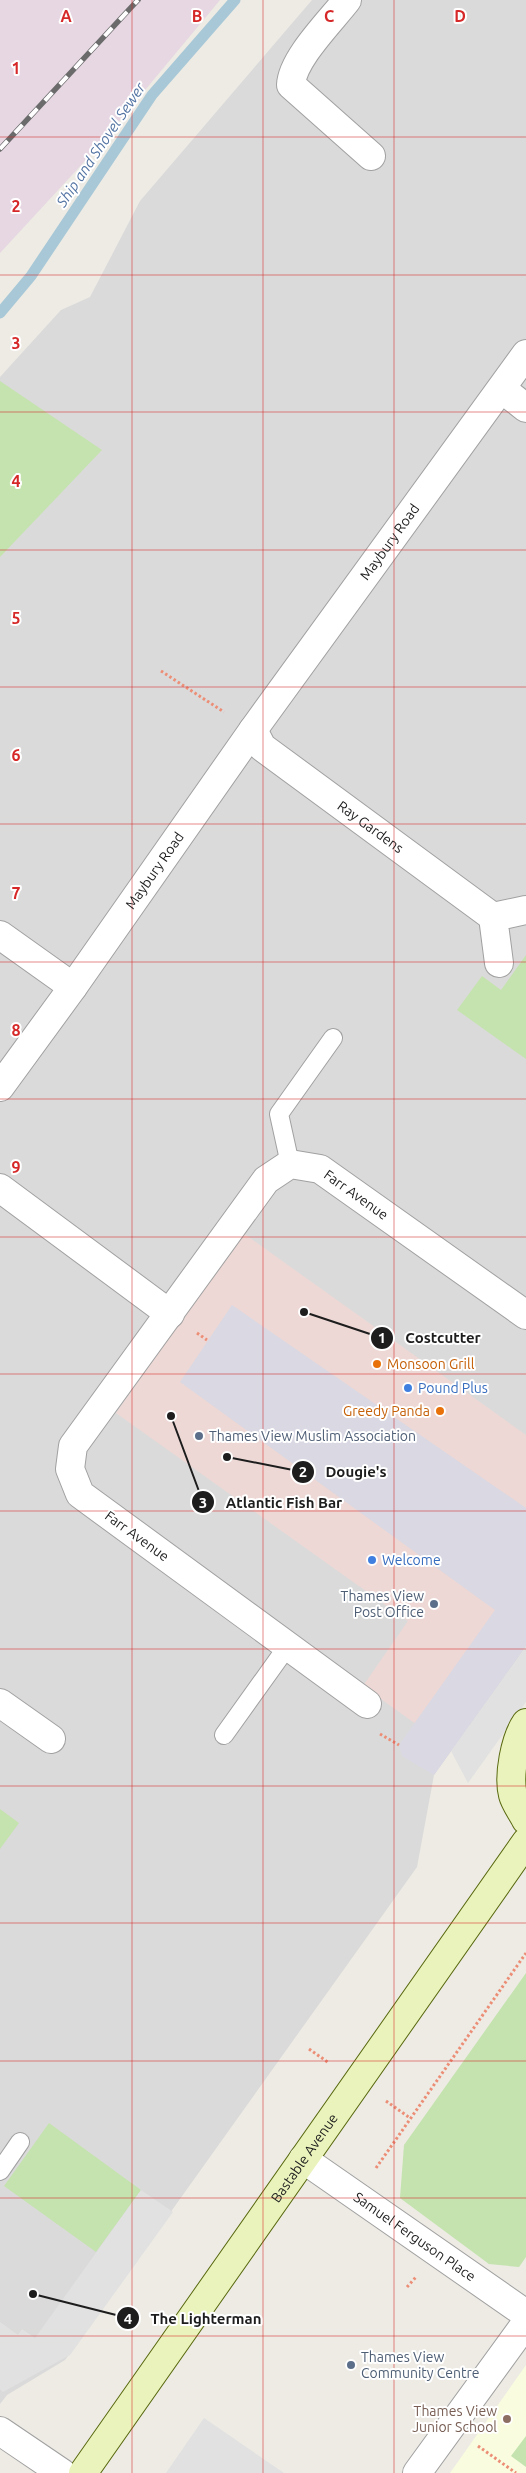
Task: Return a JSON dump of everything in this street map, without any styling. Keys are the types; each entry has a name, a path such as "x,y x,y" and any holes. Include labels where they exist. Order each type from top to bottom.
{"street":[{"path":"348,0 305,54 291,76 291,85 370,156"},
{"name":"Maybury Road","path":"0,1087 73,987 253,730 526,354"},
{"path":"502,389 526,408"},
{"name":"Ray Gardens","path":"253,730 262,747 494,917"},
{"path":"498,963 494,917 526,910"},
{"path":"0,935 73,987"},
{"name":"Farr Avenue","path":"367,1704 80,1494 70,1470 73,1446 266,1180 290,1164 320,1169 526,1315"},
{"path":"0,1188 170,1314"},
{"path":"0,1703 51,1739"},
{"path":"526,1723 521,1730 512,1761 513,1795 526,1820"},
{"name":"Bastable Avenue","path":"83,2473 526,1842"},
{"name":"Samuel Ferguson Place","path":"303,2159 526,2314"},
{"path":"417,2473 526,2323"},
{"path":"0,2431 62,2473"}],"lane":[{"path":"290,1164 279,1114 334,1038"},
{"path":"224,1735 288,1647"},
{"path":"0,2172 20,2142"}],"path":[{"path":"161,671 253,730"},
{"path":"356,2196 526,1953"},
{"path":"451,2426 516,2473"}],"shaded area":[{"path":"0,0 220,0 96,149 0,253"},
{"path":"312,0 526,0 526,1647 434,1775 417,1867 65,2360 7,2395 0,2404 0,377 61,310 90,297 140,201"},
{"path":"243,1233 526,1435 526,1578 420,1727 363,1686 408,1621 116,1413"},
{"path":"232,1305 526,1508 526,1646 434,1775 402,1756 399,1745 495,1610 180,1382"},
{"path":"526,1646 526,1702 468,1783 451,1751"},
{"path":"141,2190 173,2212 70,2355 3,2392 0,2389 0,2322 18,2335 22,2329 35,2338"},
{"name":"Thames View Junior School","path":"526,2365 526,2473 450,2473"},
{"path":"204,2418 284,2473 166,2473"}],"green space":[{"path":"0,381 102,450 0,557"},
{"path":"526,955 526,1059 457,1010 482,976 501,990"},
{"path":"0,1809 19,1823 0,1849"},
{"path":"526,1973 526,2257 519,2267 489,2264 400,2198 404,2145"},
{"path":"49,2123 141,2190 96,2252 4,2186"},
{"path":"526,2436 526,2467 511,2456"}],"waterway":[{"name":"Ship and Shovel Sewer","path":"0,313 31,276 152,95 235,0"}],"railway":[{"path":"0,149 138,0"}],"place":[{"name":"Costcutter","path":"304,1312"},
{"name":"Monsoon Grill","path":"377,1364"},
{"name":"Pound Plus","path":"408,1388"},
{"name":"Greedy Panda","path":"440,1411"},
{"name":"Atlantic Fish Bar","path":"171,1416"},
{"name":"Thames View Muslim Association","path":"199,1436"},
{"name":"Dougie's","path":"227,1457"},
{"name":"Welcome","path":"372,1560"},
{"name":"Thames View Post Office","path":"434,1604"},
{"name":"The Lighterman","path":"33,2294"},
{"name":"Thames View Community Centre","path":"351,2365"},
{"name":"Thames View Junior School","path":"507,2419"}]}
